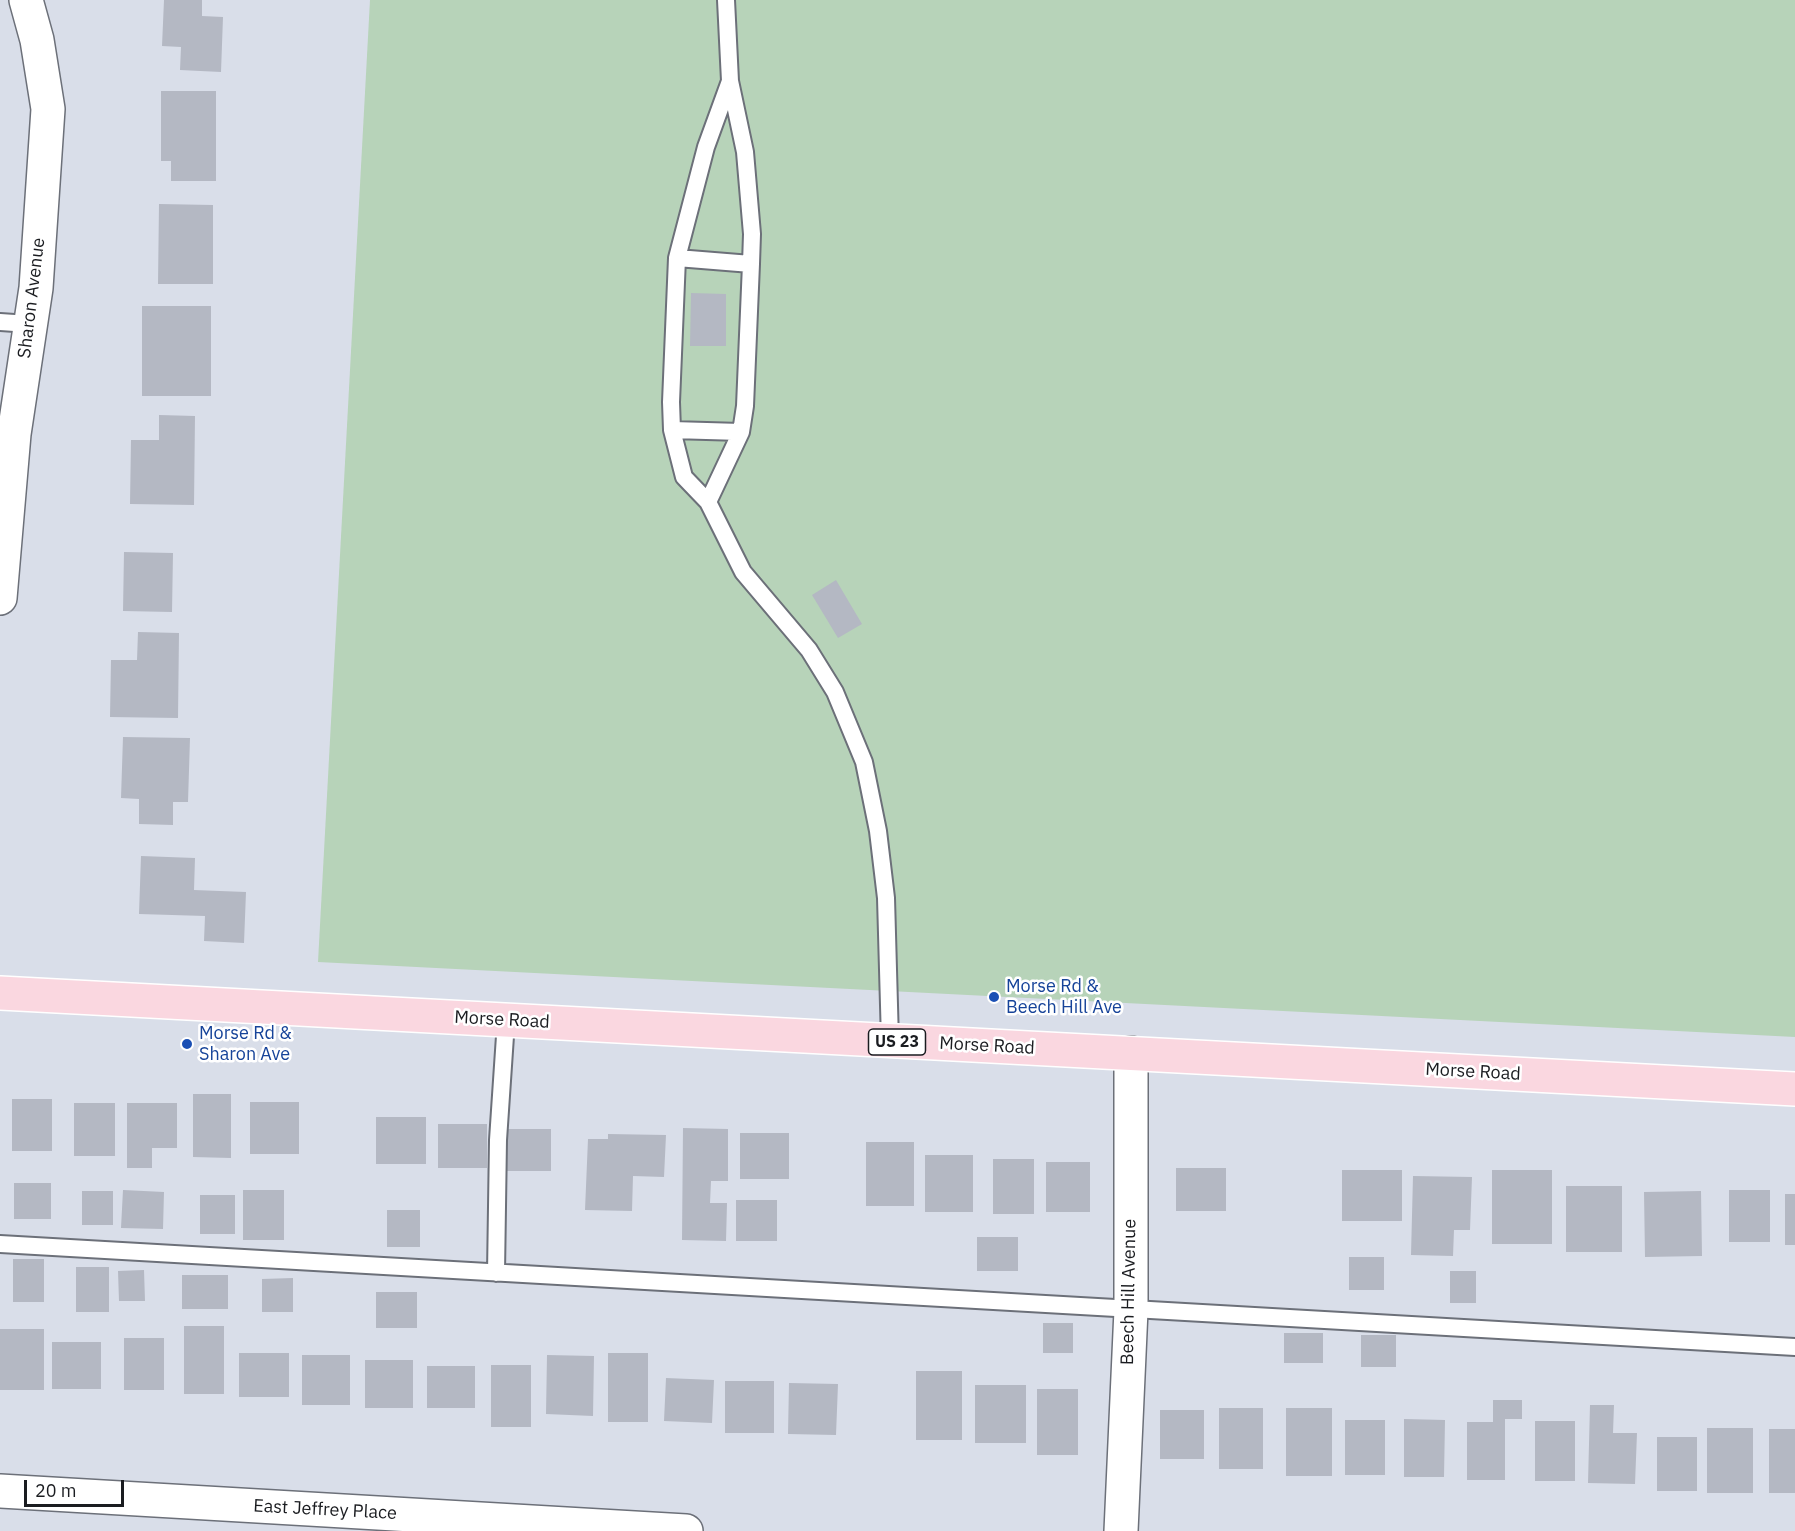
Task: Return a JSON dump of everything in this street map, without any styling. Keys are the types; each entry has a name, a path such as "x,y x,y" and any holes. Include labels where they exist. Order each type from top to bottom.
{"main road":[{"name":"Morse Road","path":"0,993 1795,1089"}],"street":[{"name":"Sharon Avenue","path":"0,598 14,434 15,323 36,288 48,109 37,40 18,6"},
{"name":"Beech Hill Avenue","path":"1121,1531 1131,1310 1131,1053"},
{"name":"East Jeffrey Place","path":"0,1491 686,1531"}],"lane":[{"path":"708,502 741,432 745,406 751,264 752,234 745,152 730,81 726,0"},
{"path":"730,81 706,147 677,258 671,402 672,430 684,477 708,502 743,573 809,650 835,692 864,762 878,831 886,897 890,1041"},
{"path":"677,258 751,264"},
{"path":"672,430 741,432"},
{"path":"496,1273 498,1140 506,1021"},
{"path":"0,1244 1795,1347"}],"green space":[{"path":"370,0 1795,0 1795,1037 318,962"}],"building":[{"path":"164,0 202,0 202,16 223,17 221,72 180,70 181,47 162,46"},
{"path":"161,91 216,91 216,181 171,181 171,161 161,161"},
{"path":"159,204 213,205 213,284 158,284"},
{"path":"691,293 726,294 726,346 690,346"},
{"path":"142,306 211,306 211,396 142,396"},
{"path":"159,415 195,416 194,505 130,504 131,440 159,440"},
{"path":"124,552 173,553 172,612 123,611"},
{"path":"836,580 862,624 838,638 812,595"},
{"path":"138,632 179,633 178,718 110,717 111,660 137,660"},
{"path":"123,737 190,738 188,802 173,802 173,825 139,824 139,799 121,798"},
{"path":"141,856 195,858 194,890 246,892 244,943 204,941 205,916 139,914"},
{"path":"193,1094 231,1094 231,1158 193,1157"},
{"path":"12,1099 52,1099 52,1151 12,1151"},
{"path":"250,1102 299,1102 299,1154 250,1154"},
{"path":"74,1103 115,1103 115,1156 74,1156"},
{"path":"127,1103 177,1103 177,1148 152,1148 152,1168 127,1168"},
{"path":"376,1117 426,1117 426,1164 376,1164"},
{"path":"438,1124 487,1124 487,1168 438,1168"},
{"path":"683,1128 728,1129 728,1181 711,1181 710,1203 727,1203 726,1241 682,1240"},
{"path":"502,1129 551,1129 551,1171 502,1171"},
{"path":"740,1133 789,1133 789,1179 740,1179"},
{"path":"608,1134 666,1135 664,1177 633,1176 632,1211 585,1210 588,1139 608,1139"},
{"path":"866,1142 914,1142 914,1206 866,1206"},
{"path":"925,1155 973,1155 973,1212 925,1212"},
{"path":"993,1159 1034,1159 1034,1214 993,1214"},
{"path":"1046,1162 1090,1162 1090,1212 1046,1212"},
{"path":"1176,1168 1226,1168 1226,1211 1176,1211"},
{"path":"1342,1170 1402,1170 1402,1221 1342,1221"},
{"path":"1492,1170 1552,1170 1552,1244 1492,1244"},
{"path":"1413,1176 1472,1177 1470,1230 1454,1230 1453,1256 1411,1255"},
{"path":"14,1183 51,1183 51,1219 14,1219"},
{"path":"1566,1186 1622,1186 1622,1252 1566,1252"},
{"path":"123,1190 164,1192 163,1229 121,1228"},
{"path":"243,1190 284,1190 284,1240 243,1240"},
{"path":"1729,1190 1770,1190 1770,1242 1729,1242"},
{"path":"82,1191 113,1191 113,1225 82,1225"},
{"path":"1701,1191 1702,1256 1645,1257 1644,1192"},
{"path":"1785,1194 1795,1194 1795,1245 1785,1245"},
{"path":"200,1195 235,1195 235,1234 200,1234"},
{"path":"736,1200 777,1200 777,1241 736,1241"},
{"path":"387,1210 420,1210 420,1247 387,1247"},
{"path":"977,1237 1018,1237 1018,1271 977,1271"},
{"path":"1349,1257 1384,1257 1384,1290 1349,1290"},
{"path":"13,1259 44,1259 44,1302 13,1302"},
{"path":"76,1267 109,1267 109,1312 76,1312"},
{"path":"144,1270 145,1301 119,1301 118,1271"},
{"path":"1450,1271 1476,1271 1476,1303 1450,1303"},
{"path":"182,1275 228,1275 228,1309 182,1309"},
{"path":"293,1278 293,1312 262,1312 262,1279"},
{"path":"376,1292 417,1292 417,1328 376,1328"},
{"path":"1043,1323 1073,1323 1073,1353 1043,1353"},
{"path":"184,1326 224,1326 224,1394 184,1394"},
{"path":"0,1329 44,1329 44,1390 0,1390"},
{"path":"1284,1333 1323,1333 1323,1363 1284,1363"},
{"path":"1361,1335 1396,1335 1396,1367 1361,1367"},
{"path":"124,1338 164,1338 164,1390 124,1390"},
{"path":"52,1342 101,1342 101,1389 52,1389"},
{"path":"239,1353 289,1353 289,1397 239,1397"},
{"path":"608,1353 648,1353 648,1422 608,1422"},
{"path":"302,1355 350,1355 350,1405 302,1405"},
{"path":"547,1355 594,1356 593,1416 546,1414"},
{"path":"365,1360 413,1360 413,1408 365,1408"},
{"path":"491,1365 531,1365 531,1427 491,1427"},
{"path":"427,1366 475,1366 475,1408 427,1408"},
{"path":"916,1371 962,1371 962,1440 916,1440"},
{"path":"666,1378 714,1380 712,1423 664,1421"},
{"path":"725,1381 774,1381 774,1433 725,1433"},
{"path":"789,1383 838,1384 836,1435 788,1434"},
{"path":"975,1385 1026,1385 1026,1443 975,1443"},
{"path":"1037,1389 1078,1389 1078,1455 1037,1455"},
{"path":"1493,1400 1522,1400 1522,1419 1505,1419 1505,1480 1467,1480 1467,1422 1493,1422"},
{"path":"1590,1405 1614,1405 1613,1433 1637,1433 1635,1484 1588,1483"},
{"path":"1219,1408 1263,1408 1263,1469 1219,1469"},
{"path":"1286,1408 1332,1408 1332,1476 1286,1476"},
{"path":"1160,1410 1204,1410 1204,1459 1160,1459"},
{"path":"1404,1419 1445,1420 1444,1477 1404,1477"},
{"path":"1345,1420 1385,1420 1385,1475 1345,1475"},
{"path":"1535,1421 1575,1421 1575,1481 1535,1481"},
{"path":"1707,1428 1753,1428 1753,1493 1707,1493"},
{"path":"1769,1429 1795,1429 1795,1493 1769,1493"},
{"path":"1657,1437 1697,1437 1697,1491 1657,1491"}],"place":[{"name":"Morse Rd & Beech Hill Ave","path":"994,997"},
{"name":"Morse Rd & Sharon Ave","path":"187,1044"}]}
